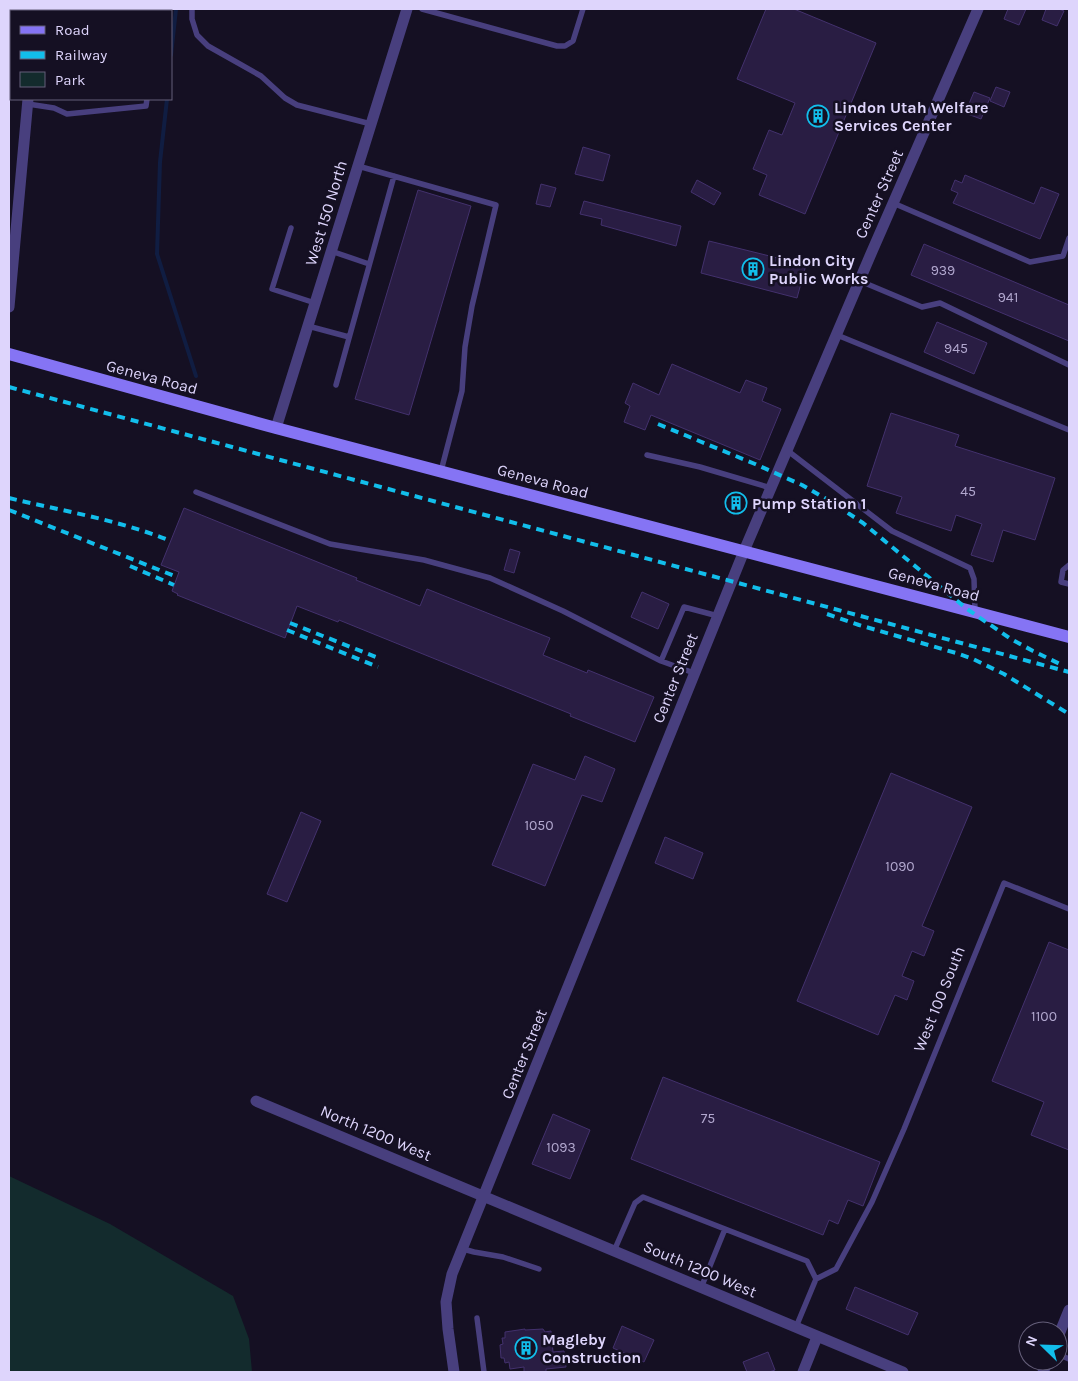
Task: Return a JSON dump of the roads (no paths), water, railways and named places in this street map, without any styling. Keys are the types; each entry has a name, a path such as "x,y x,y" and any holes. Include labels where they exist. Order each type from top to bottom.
{"main road":[{"name":"Geneva Road","path":"9,354 276,428 1069,637"}],"street":[{"name":"West 150 North","path":"276,428 407,9"},
{"name":"Center Street","path":"454,1372 446,1302 452,1274 744,551 978,9"},
{"path":"9,307 28,101"},
{"name":"North 1200 West","path":"256,1101 484,1196"},
{"name":"South 1200 West","path":"484,1196 796,1327 879,1368 903,1372"},
{"path":"803,1372 817,1337"}],"lane":[{"path":"192,9 192,19 197,35 208,46 261,76 286,98 297,105 371,124"},
{"path":"422,9 544,44 557,46 566,46 573,41 583,9"},
{"path":"28,101 54,108 67,114 146,106 146,100"},
{"path":"358,166 496,205 472,306 462,392 441,471"},
{"path":"336,385 394,176"},
{"path":"893,203 1030,262 1066,255 1069,238"},
{"path":"291,228 272,289 315,303"},
{"path":"331,251 369,264"},
{"path":"860,281 922,307 940,303 1069,365"},
{"path":"308,326 349,337"},
{"path":"837,335 1069,430"},
{"path":"788,451 892,531 970,568 974,579 975,611"},
{"path":"647,455 700,467 751,481 771,489"},
{"path":"196,492 330,544 424,560 490,578 563,611 661,661 694,673"},
{"path":"1069,565 1063,570 1061,582 1069,584"},
{"path":"661,661 684,606 718,616"},
{"name":"West 100 South","path":"816,1279 836,1269 872,1202 904,1129 1004,882 1069,909"},
{"path":"614,1251 635,1203 642,1197 807,1261 816,1279 796,1327"},
{"path":"701,1288 725,1229"},
{"path":"463,1249 502,1257 539,1269"},
{"path":"477,1318 484,1372"}],"waterway":[{"path":"172,46 176,9"},
{"path":"167,100 160,162 157,254 196,376"}],"railway":[{"path":"9,387 1069,672"},
{"path":"658,424 802,485 833,503 863,523 967,609 1011,639 1060,664"},
{"path":"9,498 91,516 171,541"},
{"path":"9,510 177,577"},
{"path":"130,566 174,585"},
{"path":"827,614 973,659 1004,674 1069,714"},
{"path":"290,623 381,659"},
{"path":"287,630 378,667"}],"place":[{"name":"Lindon Utah Welfare Services Center","path":"818,116"},
{"name":"Lindon City Public Works","path":"753,269"},
{"name":"Pump Station 1","path":"736,503"},
{"name":"Magleby Construction","path":"526,1348"}]}
